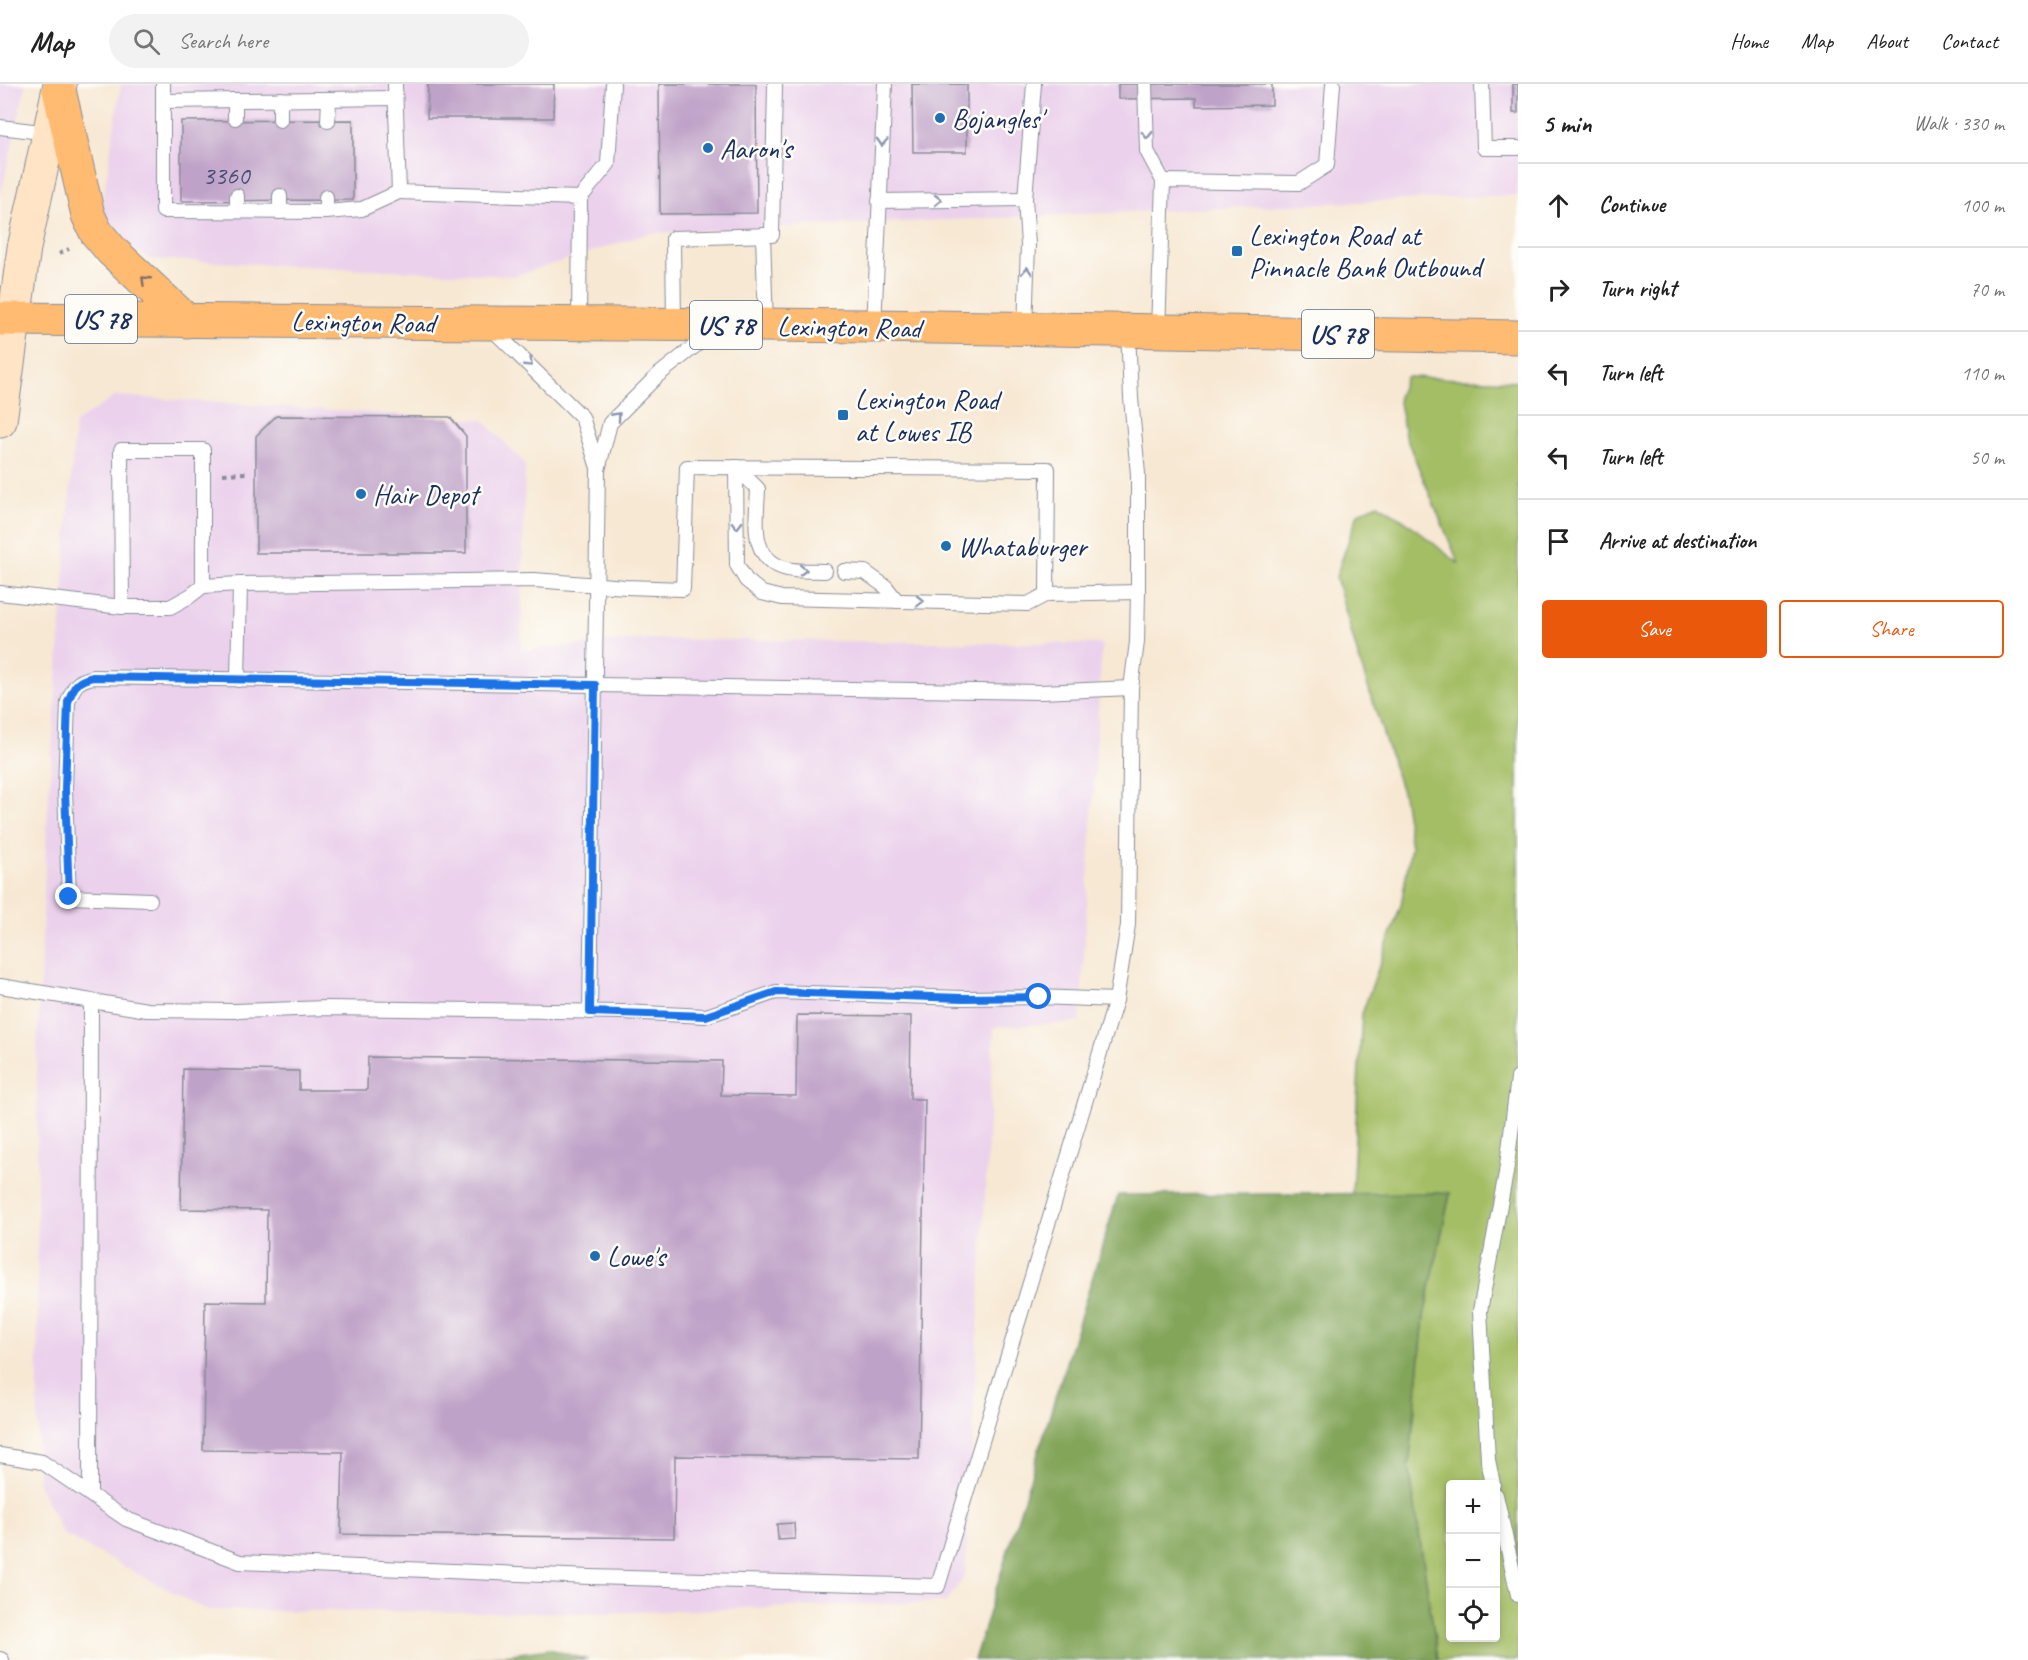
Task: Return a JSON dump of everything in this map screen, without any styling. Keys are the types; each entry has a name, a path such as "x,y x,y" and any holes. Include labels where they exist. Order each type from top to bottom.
{"highway":[{"path":"60,87 88,215 96,232 112,251 187,321"},
{"name":"Lexington Road","path":"7,319 874,326 1518,337"}],"main road":[{"path":"0,422 7,319 60,87"}],"lane":[{"path":"163,84 163,211 326,212 362,209 399,192 580,198"},
{"path":"395,84 399,192"},
{"path":"579,325 580,198 608,164 613,84"},
{"path":"674,325 673,238 772,235 775,84"},
{"path":"874,326 885,84"},
{"path":"1025,329 1028,245 1025,199 1034,84"},
{"path":"0,1455 42,1462 126,1519 240,1562 590,1577 938,1586 1116,1000 1128,925 1131,688 1137,642 1138,592 1138,474 1131,398 1143,331 1163,181 1147,151 1145,84"},
{"path":"1163,181 1299,183 1327,165 1333,84"},
{"path":"1482,84 1484,148 1518,148"},
{"path":"163,100 395,98"},
{"path":"280,99 280,120"},
{"path":"328,121 329,99"},
{"path":"235,100 235,118"},
{"path":"0,127 49,133"},
{"path":"237,196 237,211"},
{"path":"280,196 280,212"},
{"path":"326,197 326,212"},
{"path":"879,201 1025,199"},
{"path":"763,235 766,326"},
{"path":"486,323 582,417 598,470"},
{"path":"590,1012 598,470 610,423 657,376 722,325"},
{"path":"122,607 121,450 203,450 203,585"},
{"path":"0,593 122,607 170,607 190,596 203,585 534,580 683,589 687,466 736,466 1048,469 1047,594"},
{"path":"736,466 737,565 746,580 762,593 782,598 1028,604 1047,594 1138,592"},
{"path":"736,466 758,489 756,538 763,554 773,564 789,570 825,571"},
{"path":"844,571 865,572 886,587 897,601"},
{"path":"238,680 240,584"},
{"path":"150,900 69,897 65,789 68,702 73,688 81,680 93,677 1041,692 1131,688"},
{"path":"0,986 147,1011 326,1008 706,1016 776,992 1116,1000"},
{"path":"90,1494 92,1001"},
{"path":"1492,1480 1488,1460 1480,1311 1506,1173 1518,1078"},
{"path":"1500,1513 1518,1595"}],"shaded area":[{"path":"0,84 26,84 0,198"},
{"path":"121,84 1518,84 1518,195 650,233 515,276 148,259 118,239 101,212"},
{"path":"116,396 483,420 525,464 521,650 646,639 1102,644 1080,1022 994,1027 965,1576 946,1602 602,1613 206,1610 63,1534 38,1484 37,1054 47,823 75,423"}],"green space":[{"path":"1406,377 1518,381 1518,1660 1438,1660 1409,1467 1424,1316 1450,1194 1352,1194 1362,1014 1401,905 1411,847 1403,795 1358,656 1336,577 1358,513 1378,504 1407,522 1459,564 1405,435 1398,397"},
{"path":"1450,1193 1424,1316 1409,1467 1438,1660 974,1660 1118,1195"},
{"path":"549,1649 588,1660 468,1660"}],"building":[{"path":"428,84 554,84 553,118 427,118"},
{"name":"Aaron's","path":"659,84 756,84 757,213 660,214"},
{"name":"Bojangles'","path":"912,84 967,84 967,152 913,152"},
{"path":"1118,84 1272,84 1272,105 1196,106 1196,98 1118,99"},
{"path":"1513,84 1518,84 1518,113 1513,113"},
{"path":"353,120 353,200 181,201 181,121"},
{"name":"Hair Depot","path":"276,416 450,417 466,436 466,553 256,553 256,436"},
{"name":"Lowe's","path":"797,1015 911,1016 910,1099 925,1099 919,1459 675,1456 674,1538 341,1534 343,1452 203,1450 205,1301 266,1302 267,1210 181,1209 183,1069 299,1071 299,1090 367,1090 368,1057 722,1061 721,1095 796,1096"},
{"path":"794,1523 795,1539 778,1540 777,1524"}],"place":[{"name":"Bojangles'","path":"940,118"},
{"name":"Aaron's","path":"708,148"},
{"name":"Lexington Road at Pinnacle Bank Outbound","path":"1237,251"},
{"name":"Lexington Road at Lowes IB","path":"843,415"},
{"name":"Hair Depot","path":"361,494"},
{"name":"Whataburger","path":"946,546"},
{"name":"Lowe's","path":"595,1256"}],"route":[{"path":"69,897 65,789 68,702 73,688 81,680 93,677 595,685 590,1012 706,1016 776,992 963,998 1039,997"}]}
